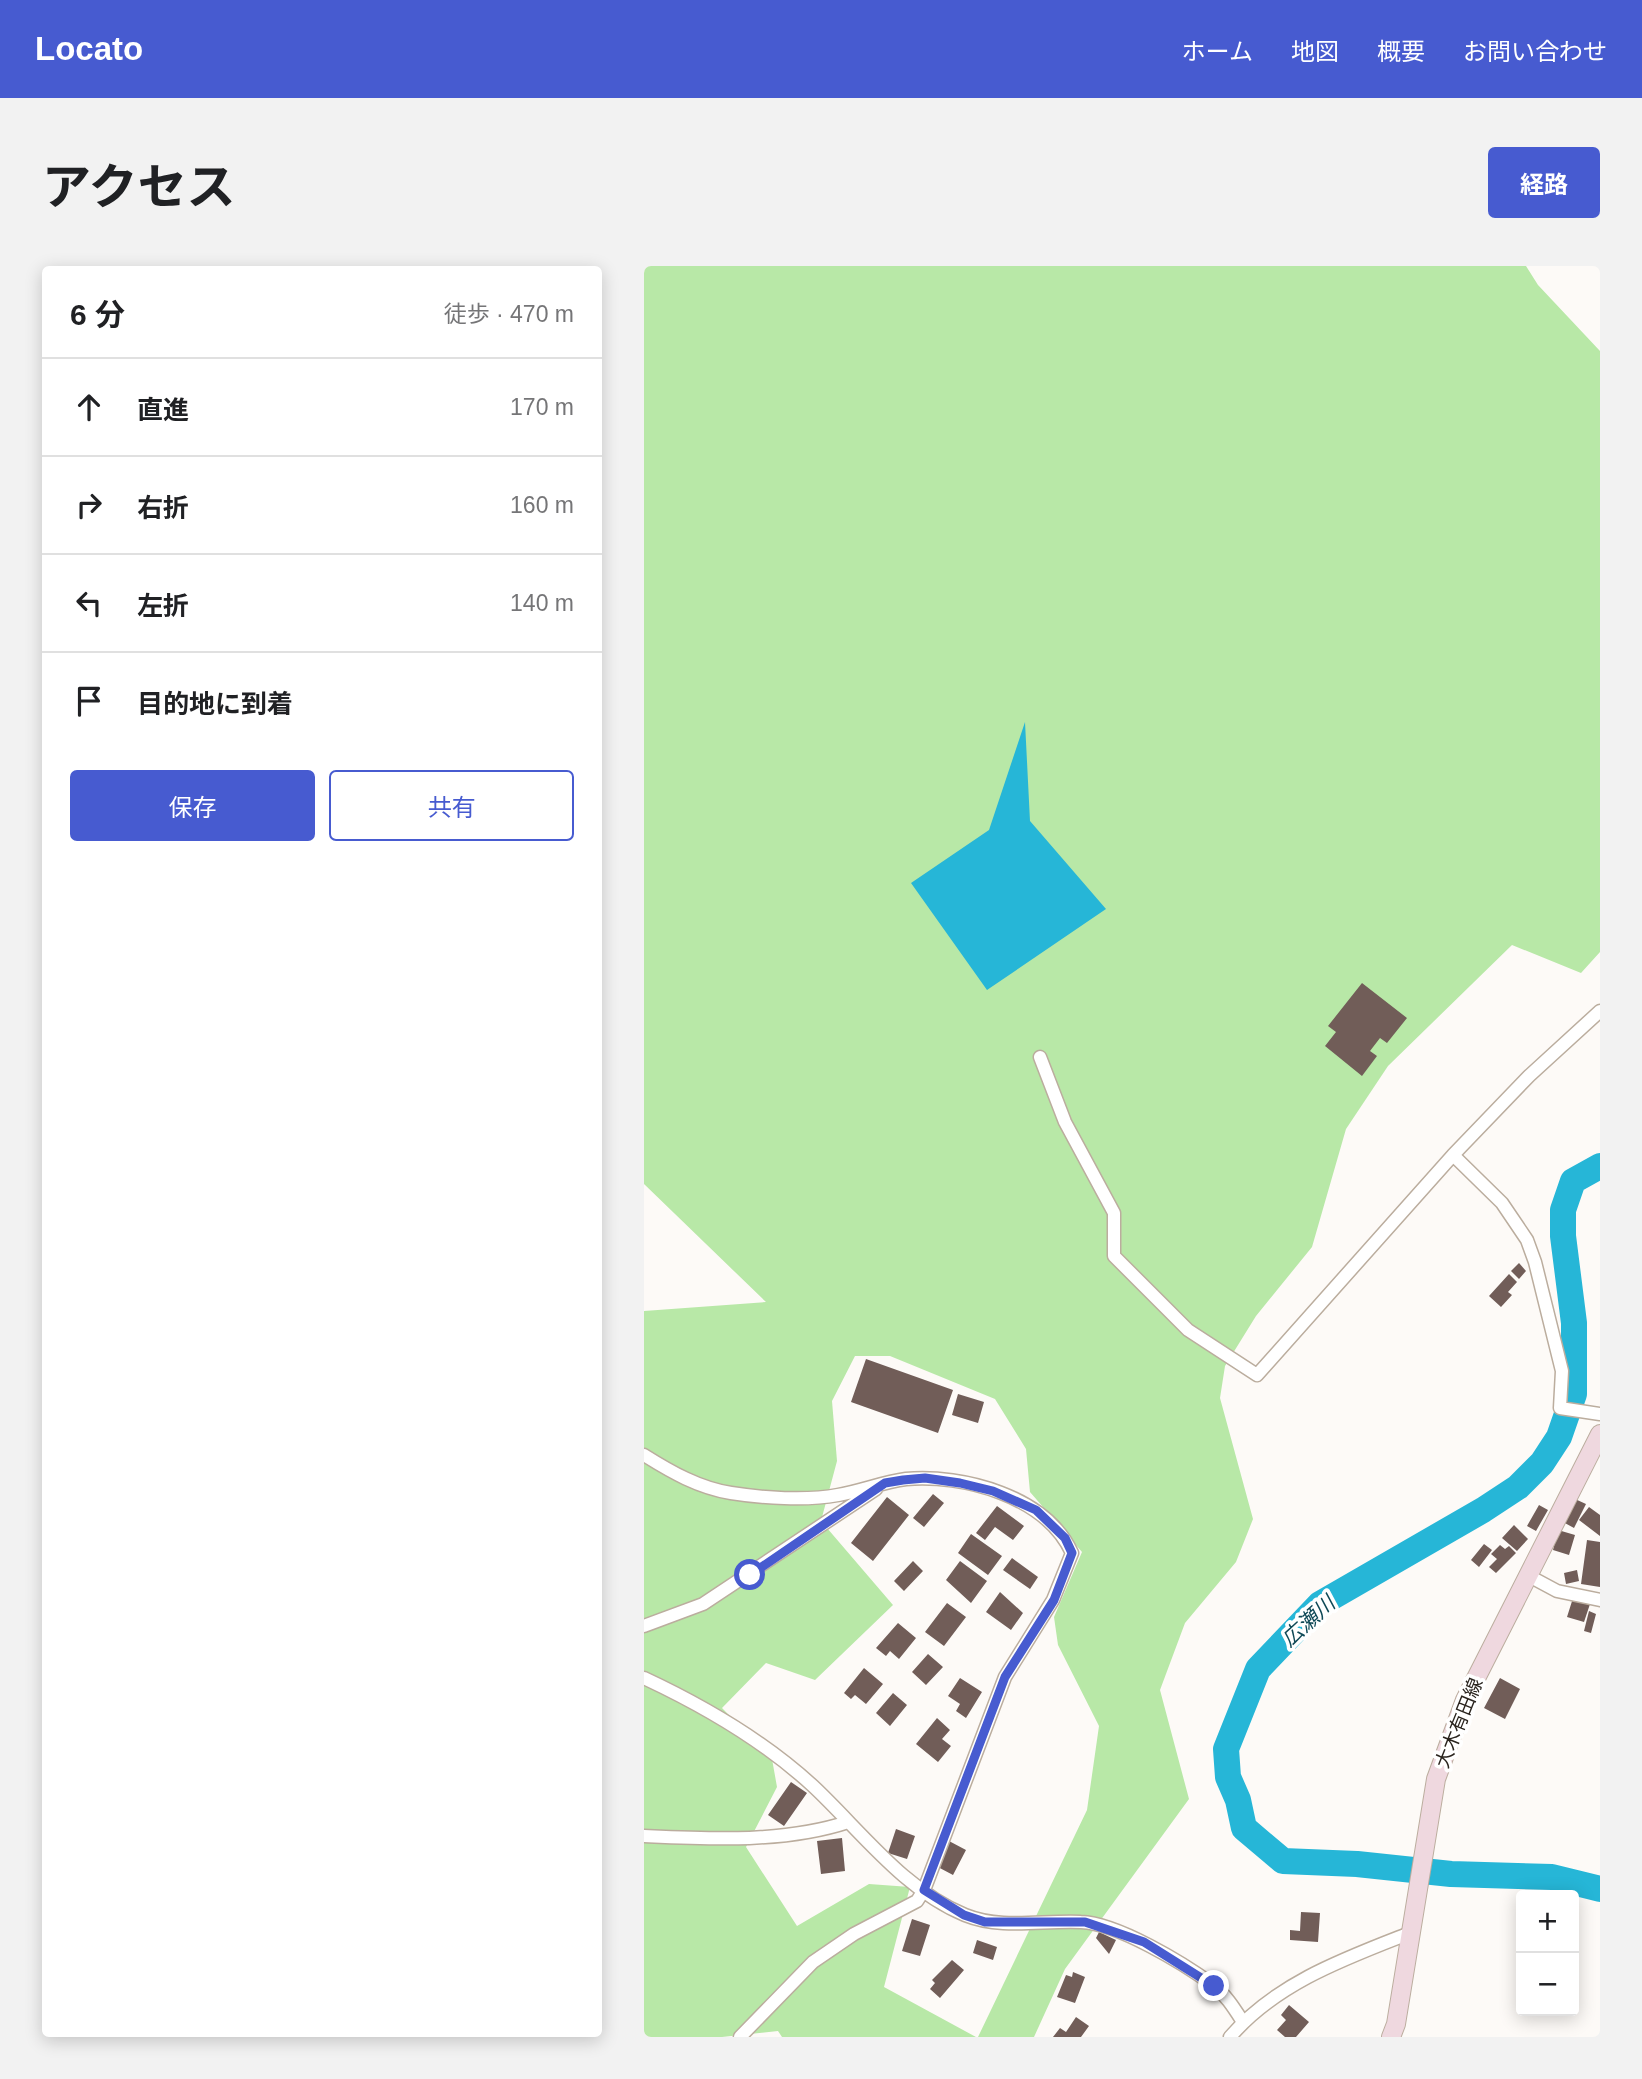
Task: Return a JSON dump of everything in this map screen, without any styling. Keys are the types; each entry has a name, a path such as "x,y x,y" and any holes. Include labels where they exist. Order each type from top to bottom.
{"main road":[{"name":"大木有田線","path":"1391,2037 1396,2024 1436,1779 1465,1700 1529,1576 1544,1540 1598,1444"}],"street":[{"path":"1040,1057 1065,1122 1114,1213 1114,1256 1188,1330 1256,1375 1452,1155 1529,1076 1600,1011"},
{"path":"1452,1155 1502,1203 1527,1240 1562,1371 1560,1408 1600,1414"},
{"path":"644,1455 680,1478 731,1493 837,1496 885,1483 940,1479 993,1491 1036,1510 1065,1538 1072,1553 1054,1600 1005,1677 924,1890 917,1901 853,1934 813,1962 740,2037"},
{"path":"644,1626 703,1604 885,1483"},
{"path":"1529,1576 1557,1591 1600,1600"},
{"path":"644,1678 682,1696 737,1728 811,1785 924,1890 964,1915 985,1922 1085,1922 1144,1942 1214,1986 1243,2022"},
{"path":"644,1836 687,1838 778,1835 827,1829 848,1822"},
{"path":"1230,2037 1243,2022 1318,1969 1410,1933"}],"green space":[{"path":"644,266 1526,266 1538,285 1600,351 1600,952 1581,973 1512,945 1388,1066 1346,1129 1312,1247 1256,1316 1225,1366 1220,1398 1253,1519 1236,1562 1185,1623 1160,1690 1189,1799 1065,1969 1034,2037 978,2037 1087,1810 1099,1726 1058,1645 1054,1617 1082,1552 1030,1492 1026,1449 995,1399 890,1356 855,1356 832,1401 837,1461 821,1521 893,1605 815,1680 766,1663 722,1708 772,1759 777,1787 746,1847 797,1926 869,1884 910,1887 884,1987 976,2037 782,2037 778,2031 722,2037 644,2037 644,1311 766,1302 644,1184"}],"water":[{"path":"1025,722 1030,821 1106,909 987,990 911,883 989,830"}],"building":[{"path":"1362,983 1407,1018 1387,1043 1380,1038 1370,1051 1377,1056 1362,1076 1325,1046 1336,1032 1328,1026"},
{"path":"1519,1263 1526,1271 1519,1279 1511,1271"},
{"path":"1509,1274 1517,1282 1508,1292 1512,1295 1501,1307 1489,1296"},
{"path":"866,1359 953,1390 938,1433 851,1402"},
{"path":"958,1394 984,1402 978,1423 952,1415"},
{"path":"933,1494 944,1503 924,1527 913,1518"},
{"path":"887,1497 909,1515 873,1561 851,1543"},
{"path":"1575,1499 1586,1504 1574,1528 1563,1522"},
{"path":"1539,1505 1548,1510 1536,1531 1527,1526"},
{"path":"997,1506 1024,1526 1013,1540 995,1527 985,1540 976,1533"},
{"path":"1589,1507 1600,1515 1600,1536 1579,1520"},
{"path":"1514,1525 1528,1539 1517,1551 1502,1538"},
{"path":"1558,1530 1575,1535 1569,1555 1553,1550"},
{"path":"971,1534 1002,1556 988,1575 958,1553"},
{"path":"1587,1540 1600,1542 1600,1587 1581,1584"},
{"path":"1484,1544 1492,1550 1479,1567 1471,1560"},
{"path":"1500,1545 1505,1549 1509,1546 1516,1553 1496,1573 1489,1567 1497,1559 1491,1554"},
{"path":"1012,1558 1038,1577 1030,1589 1003,1570"},
{"path":"913,1561 923,1571 904,1591 894,1581"},
{"path":"960,1561 987,1581 971,1603 946,1580"},
{"path":"1577,1570 1579,1581 1566,1584 1564,1573"},
{"path":"1000,1592 1023,1613 1011,1630 986,1612"},
{"path":"1573,1598 1590,1604 1584,1622 1567,1617"},
{"path":"947,1603 966,1617 944,1646 925,1632"},
{"path":"1589,1611 1596,1614 1591,1633 1584,1631"},
{"path":"898,1623 916,1638 899,1659 890,1651 886,1656 876,1648"},
{"path":"928,1654 943,1667 926,1685 912,1672"},
{"path":"864,1668 883,1684 866,1704 855,1695 851,1699 844,1693"},
{"path":"960,1678 982,1692 966,1718 956,1711 960,1704 948,1696"},
{"path":"1500,1678 1520,1689 1505,1719 1484,1708"},
{"path":"893,1693 907,1705 890,1726 876,1713"},
{"path":"937,1718 950,1730 942,1739 951,1746 938,1762 916,1744"},
{"path":"791,1782 807,1793 784,1826 768,1815"},
{"path":"896,1829 915,1836 907,1859 888,1853"},
{"path":"842,1838 845,1871 821,1874 817,1841"},
{"path":"949,1841 966,1850 953,1875 936,1866"},
{"path":"1301,1912 1320,1913 1318,1942 1290,1940 1290,1930 1300,1931"},
{"path":"912,1919 930,1925 920,1956 902,1951"},
{"path":"1099,1932 1116,1940 1109,1954 1096,1938"},
{"path":"977,1940 997,1947 993,1960 973,1953"},
{"path":"952,1960 964,1970 940,1998 930,1989 935,1983 932,1980"},
{"path":"1073,1972 1085,1977 1075,2003 1057,1997 1066,1975 1072,1977"},
{"path":"1289,2005 1309,2022 1296,2037 1285,2037 1277,2030 1286,2020 1281,2015"},
{"path":"1076,2017 1089,2026 1081,2037 1053,2037 1060,2028 1066,2032"}],"waterway":[{"name":"広瀬川","path":"1600,1166 1573,1181 1563,1210 1563,1236 1574,1323 1574,1394 1559,1437 1542,1463 1518,1487 1320,1604 1258,1669 1226,1749 1228,1777 1238,1800 1244,1828 1283,1861 1357,1864 1451,1874 1552,1877 1600,1889"}],"route":[{"path":"750,1575 885,1483 903,1480 940,1479 993,1491 1036,1510 1053,1525 1065,1538 1072,1553 1054,1600 1005,1677 924,1890 964,1915 985,1922 1085,1922 1144,1942 1214,1986"}]}
